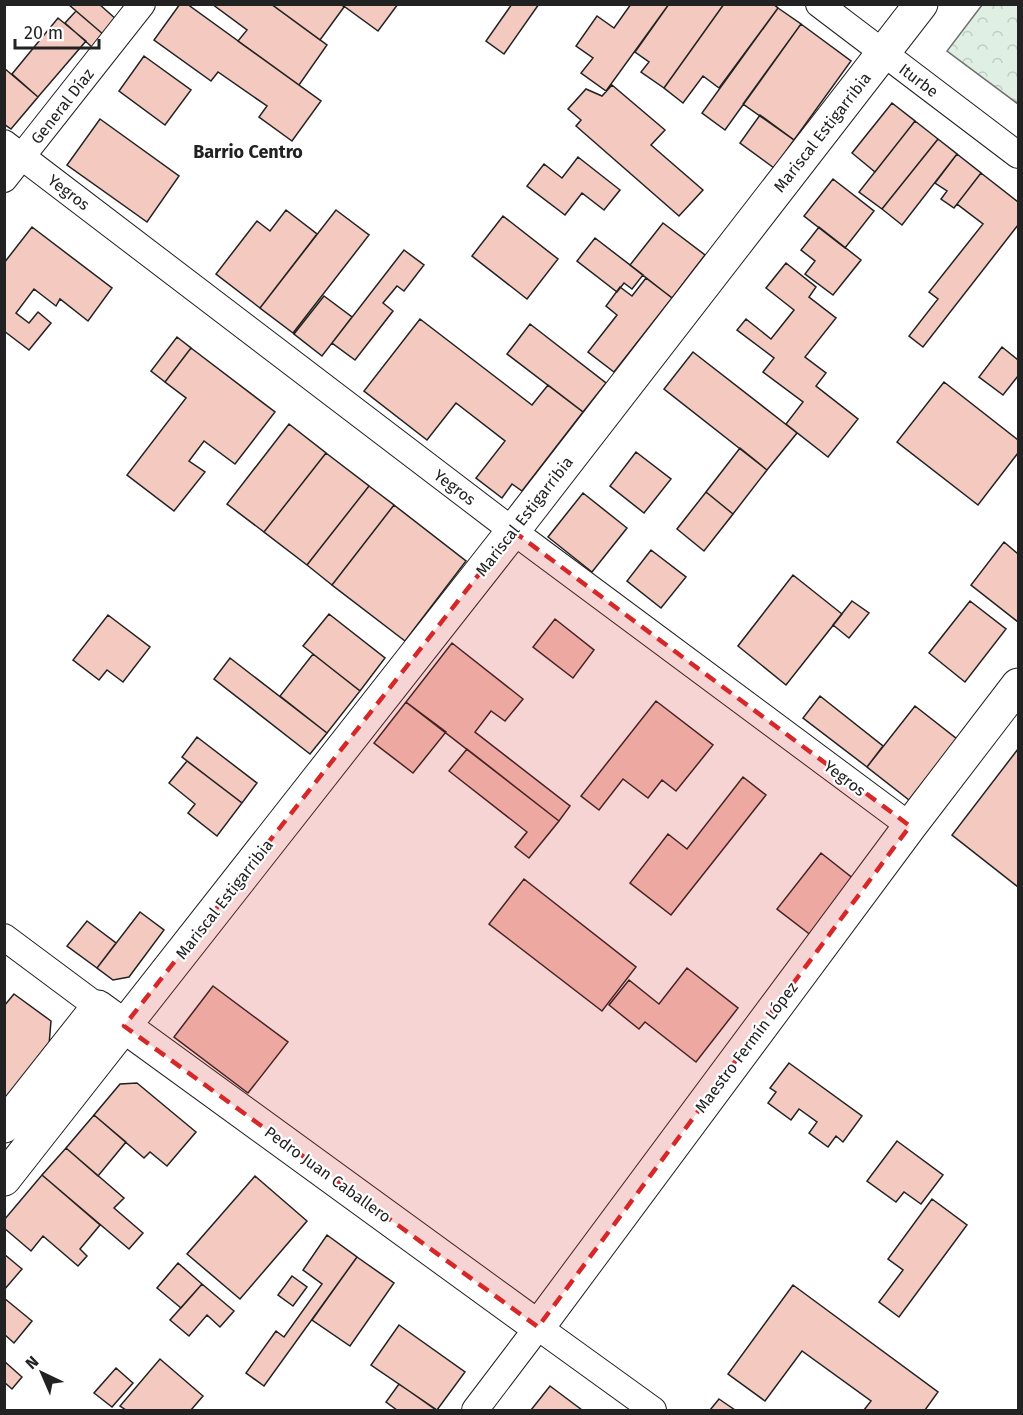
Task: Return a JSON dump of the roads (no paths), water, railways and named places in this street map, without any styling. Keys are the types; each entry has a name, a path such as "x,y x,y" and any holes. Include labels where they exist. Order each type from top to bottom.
{"street":[{"name":"General Díaz","path":"4,179 14,149 142,4"},
{"name":"Iturbe","path":"819,4 1018,155"},
{"name":"Mariscal Estigarribia","path":"4,1179 513,531 921,4"},
{"name":"Yegros","path":"14,149 513,531 910,826"},
{"name":"Maestro Fermín López","path":"475,1410 910,826 1018,685"},
{"name":"Pedro Juan Caballero","path":"4,937 653,1410"},
{"path":"4,1126 98,1007"}],"district":[{"name":"Barrio Centro","path":"248,152"}]}
